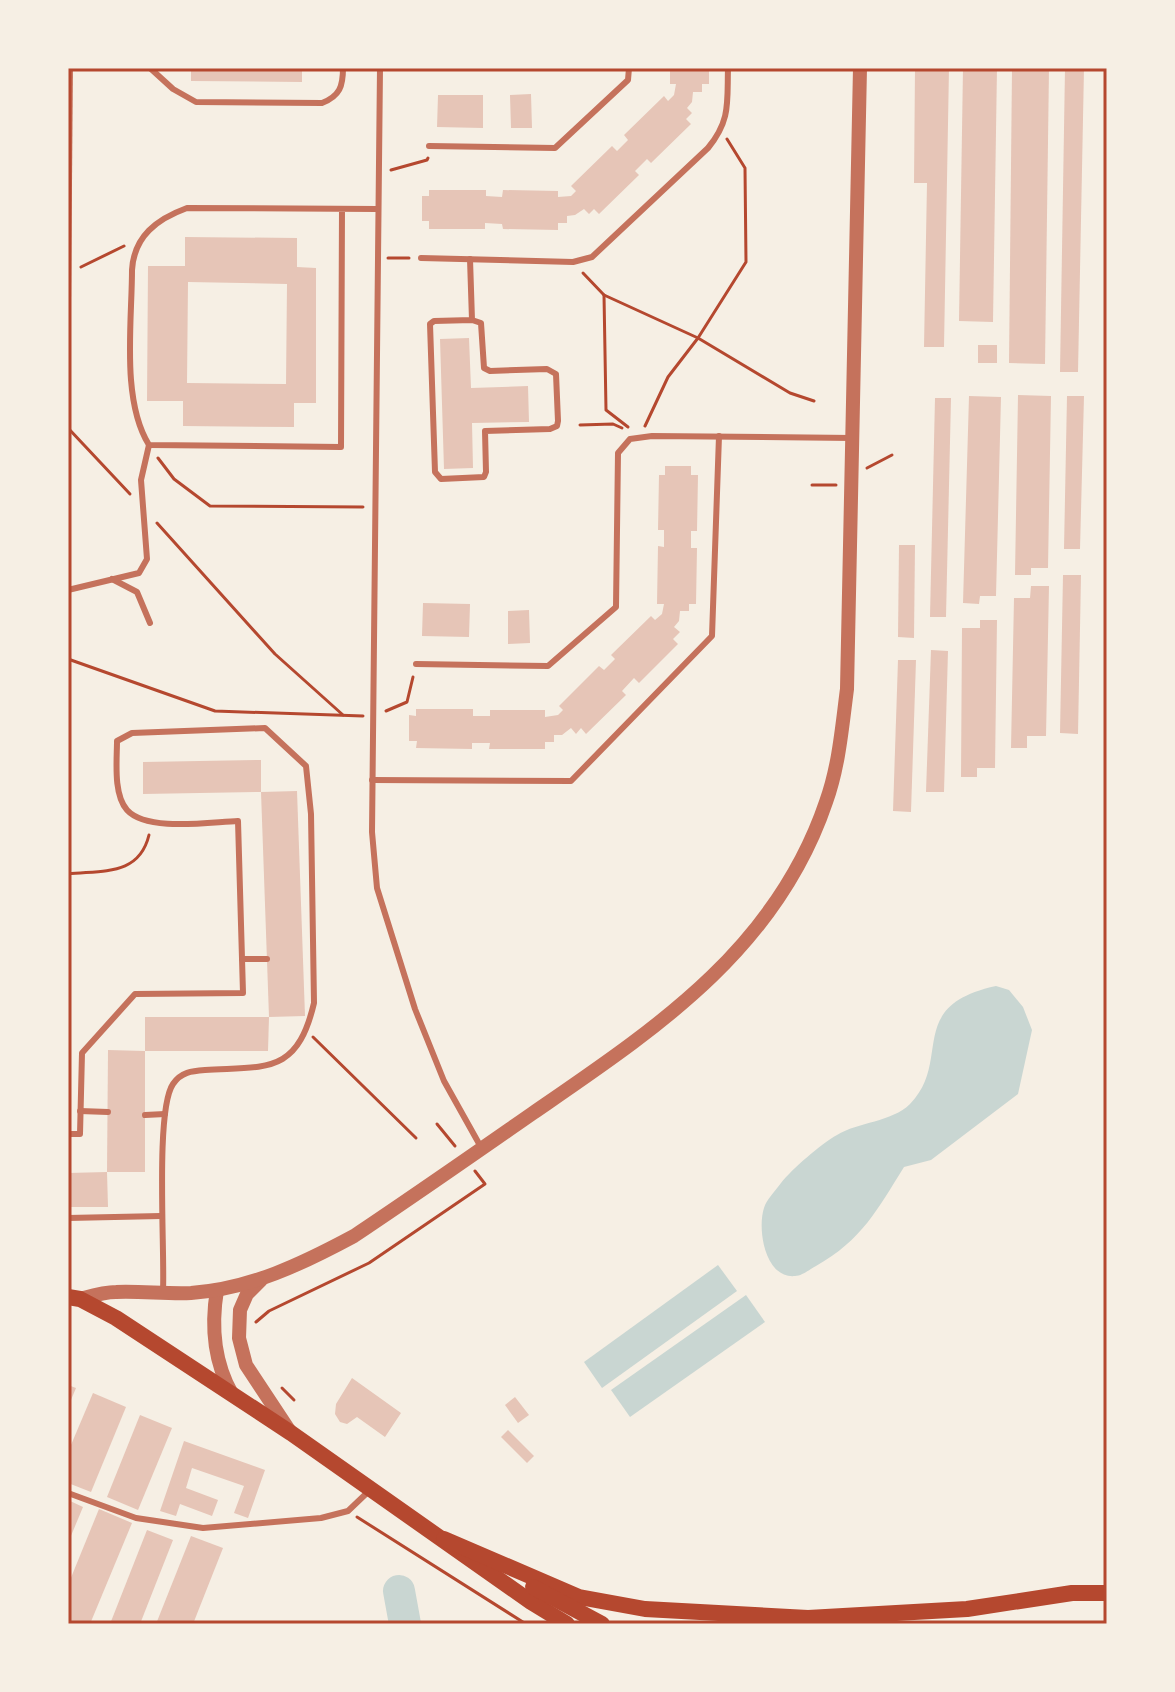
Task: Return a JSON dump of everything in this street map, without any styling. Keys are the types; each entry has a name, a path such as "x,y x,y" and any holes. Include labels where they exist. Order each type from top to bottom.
{"main road":[{"path":"74,1298 116,1318 291,1433 567,1624"},
{"path":"444,1539 579,1597 645,1609 808,1618"},
{"path":"444,1539 602,1624"},
{"path":"1072,1593 1107,1578"},
{"path":"763,1624 808,1618 967,1609 1072,1593 1107,1593"}],"street":[{"path":"74,1298 113,1291 163,1293 217,1290 263,1279 309,1260 354,1236 635,1043 699,991 746,942 769,911 810,842 830,789 847,689 860,68"},
{"path":"263,1279 243,1302 239,1338 246,1365 291,1433"},
{"path":"217,1290 214,1310 220,1372 232,1395"}],"lane":[{"path":"68,301 70,68"},
{"path":"150,68 173,89 196,102 322,103 339,92 343,68"},
{"path":"380,68 372,780 372,832 377,888 421,1023 454,1101 482,1149"},
{"path":"429,146 555,148 628,80 629,68"},
{"path":"421,258 573,262 592,257 708,148 722,131 727,111 728,68"},
{"path":"68,590 139,573 147,559 141,480 149,445 141,432 131,401 133,254 142,237 168,215 187,208 377,209"},
{"path":"149,445 341,447 342,209"},
{"path":"470,259 472,320"},
{"path":"472,320 481,323 484,368 490,371 547,369 556,374 558,421 557,426 550,429 485,431 484,477 441,479 435,472 430,324 434,321 472,320"},
{"path":"416,664 548,666 616,607 618,453 624,444 640,436 853,438"},
{"path":"372,780 571,781 712,636 719,436"},
{"path":"112,579 137,592 150,623"},
{"path":"68,1134 80,1134 82,1053 135,994 243,993 238,821 151,823 126,809 118,790 117,741 132,733 265,728 306,766 311,814 314,1003 307,1031 289,1057 272,1065 188,1071 172,1084 165,1114 161,1216 165,1252 163,1293"},
{"path":"303,958 313,958"},
{"path":"242,959 267,959"},
{"path":"80,1111 108,1112"},
{"path":"145,1115 165,1114"},
{"path":"68,1218 161,1216"},
{"path":"68,1493 136,1518 203,1528 321,1518 348,1511 370,1490"}],"path":[{"path":"640,436 668,377 698,338 746,262 745,168 722,131"},
{"path":"377,173 427,160 429,146"},
{"path":"68,273 142,237"},
{"path":"377,258 421,258"},
{"path":"573,262 604,295 698,338 790,393 814,401"},
{"path":"604,295 606,410 640,436"},
{"path":"580,425 613,424 640,436"},
{"path":"68,428 275,654 343,715"},
{"path":"149,445 174,479 210,506 374,507"},
{"path":"68,659 215,711 373,716 407,702 416,664"},
{"path":"68,874 128,866 145,851 151,823"},
{"path":"307,1031 416,1138"},
{"path":"251,1327 269,1311 369,1263 485,1184 437,1124"},
{"path":"280,1386 294,1400"},
{"path":"348,1511 526,1624"}],"shaded area":[{"path":"996,986 1009,990 1023,1007 1032,1030 1018,1094 931,1160 904,1167 867,1223 832,1256 798,1276 785,1275 777,1270 766,1251 762,1228 764,1208 771,1195 799,1164 830,1139 894,1115 910,1104 922,1087 940,1021 950,1007 968,995"},
{"path":"718,1265 737,1291 602,1388 584,1362"},
{"path":"746,1295 765,1322 630,1417 611,1390"}],"building":[{"path":"191,68 302,68 302,82 191,81"},
{"path":"670,68 709,68 709,84 702,84 702,92 693,92 692,102 687,108 692,113 686,119 691,124 651,163 647,159 635,171 639,175 599,214 594,209 589,214 584,209 567,216 567,223 558,223 558,230 503,229 502,224 485,223 485,229 429,229 429,221 422,221 422,196 429,196 429,190 486,190 486,196 502,197 503,190 558,191 558,197 571,196 576,191 571,186 612,146 617,151 628,140 624,135 664,96 668,101 674,95 676,84 670,84"},
{"path":"915,68 949,68 944,347 924,347 927,183 914,183"},
{"path":"963,68 997,68 993,322 959,321"},
{"path":"1012,68 1049,68 1045,364 1009,363"},
{"path":"1065,68 1084,68 1078,372 1060,372"},
{"path":"531,94 532,128 511,128 510,95"},
{"path":"438,95 483,95 483,128 437,127"},
{"path":"185,237 297,238 297,267 316,268 316,403 294,403 294,427 183,426 183,401 147,401 148,266 185,266","holes":["188,282 287,284 286,384 187,383"]},
{"path":"469,338 471,388 528,386 529,422 472,423 473,468 444,469 440,339"},
{"path":"978,345 997,345 997,363 978,363"},
{"path":"1018,395 1051,396 1048,568 1031,568 1031,575 1015,575"},
{"path":"969,396 1001,397 996,596 980,596 979,604 963,603"},
{"path":"1067,396 1084,396 1080,549 1064,549"},
{"path":"935,398 951,398 946,617 930,617"},
{"path":"665,466 691,466 691,475 698,475 697,531 691,531 691,548 697,548 696,604 689,604 689,611 680,611 679,621 674,627 680,632 673,639 678,644 639,683 634,678 622,691 626,695 586,734 581,728 576,734 571,728 562,735 554,735 554,742 545,742 545,749 489,749 490,743 472,743 472,749 416,748 417,741 409,741 409,715 416,716 416,709 473,709 473,716 490,716 490,710 545,710 545,717 558,715 563,710 559,706 599,666 604,670 615,659 611,655 651,616 655,620 662,614 664,604 657,604 658,546 664,547 664,530 658,530 659,475 665,475"},
{"path":"899,545 915,545 914,638 898,637"},
{"path":"1063,575 1081,575 1078,734 1060,733"},
{"path":"1031,586 1049,586 1046,736 1027,736 1027,748 1011,748 1014,598 1030,598"},
{"path":"423,603 470,604 469,637 422,636"},
{"path":"529,610 530,643 508,644 508,611"},
{"path":"980,620 997,620 995,768 977,768 977,777 961,777 962,628 980,628"},
{"path":"931,650 948,651 944,792 926,792"},
{"path":"898,660 916,660 911,812 893,811"},
{"path":"261,760 261,792 143,794 143,762"},
{"path":"297,791 305,1016 269,1017 261,792"},
{"path":"145,1017 269,1017 268,1051 145,1051"},
{"path":"108,1050 145,1051 145,1172 107,1172"},
{"path":"107,1172 108,1207 68,1207 68,1173"},
{"path":"352,1378 401,1413 385,1437 357,1417 347,1424 340,1422 335,1414 336,1404"},
{"path":"68,1385 76,1388 68,1407"},
{"path":"93,1393 126,1407 91,1492 68,1483 68,1452"},
{"path":"515,1397 529,1415 518,1423 505,1405"},
{"path":"140,1415 172,1428 138,1510 107,1497"},
{"path":"508,1430 534,1456 527,1463 501,1437"},
{"path":"184,1441 265,1470 248,1518 234,1513 244,1486 192,1468 186,1488 218,1500 212,1516 180,1504 176,1516 160,1511"},
{"path":"68,1500 83,1507 68,1543"},
{"path":"99,1509 132,1523 90,1624 68,1624 68,1585"},
{"path":"147,1530 173,1540 140,1624 110,1624"},
{"path":"191,1536 223,1548 193,1624 156,1624"}],"waterway":[{"path":"399,1591 405,1624"}]}
